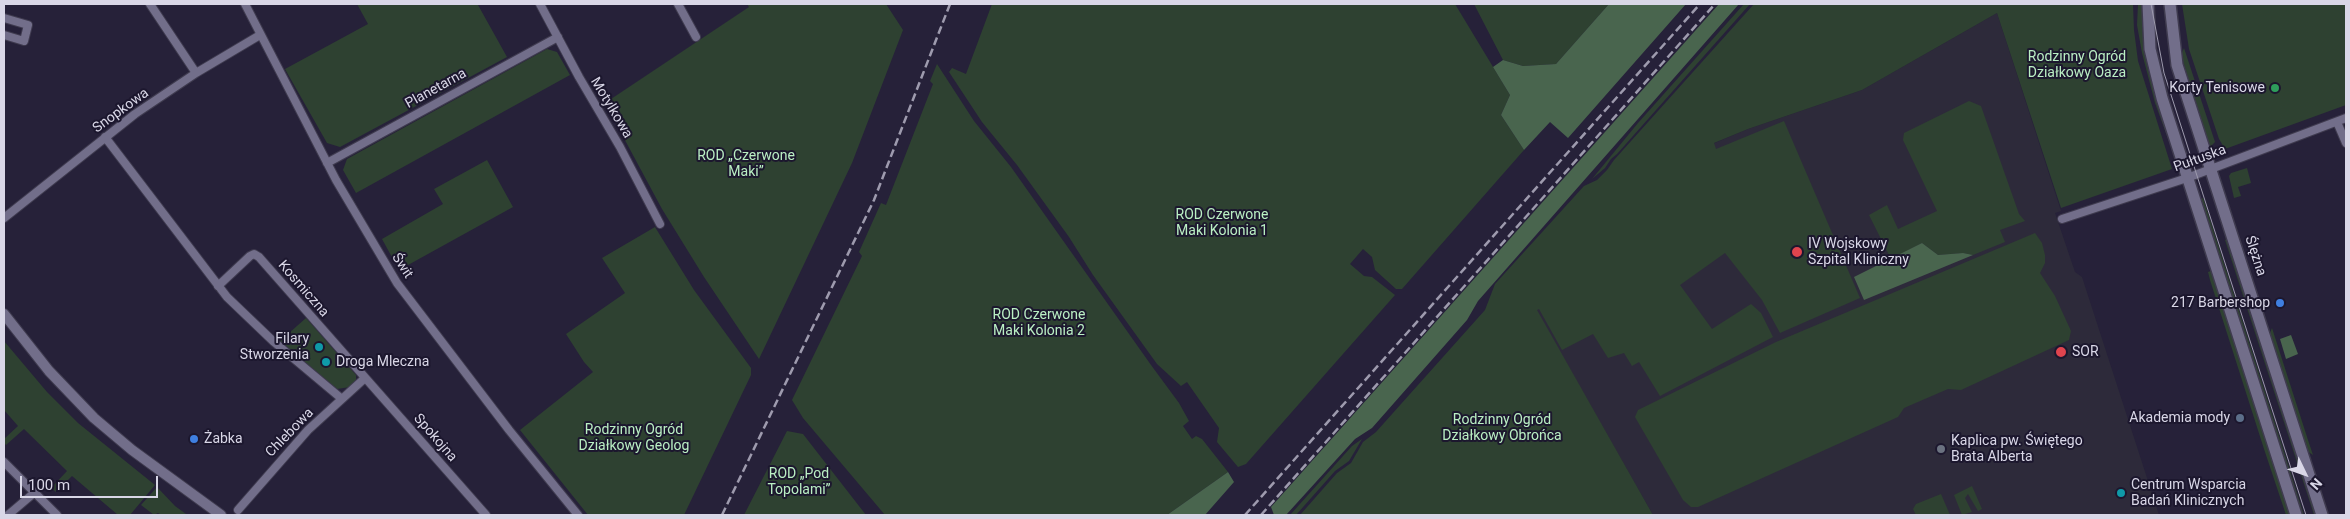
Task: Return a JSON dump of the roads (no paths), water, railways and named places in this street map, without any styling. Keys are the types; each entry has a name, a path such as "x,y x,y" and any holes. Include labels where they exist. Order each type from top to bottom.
{"main road":[{"path":"2148,4 2148,34 2154,71 2296,515"},
{"name":"Ślężna","path":"2170,4 2177,65 2322,515"}],"street":[{"path":"150,4 196,73"},
{"name":"Świt","path":"245,4 327,163 397,283 509,430 578,515"},
{"name":"Motylkowa","path":"540,4 620,147 660,224"},
{"path":"678,4 696,37"},
{"path":"4,18 28,25 24,41 4,35"},
{"name":"Snopkowa","path":"4,218 105,136 196,73 260,35"},
{"name":"Planetarna","path":"327,163 558,37"},
{"name":"Pułtuska","path":"2062,218 2187,178 2346,118"},
{"path":"2337,122 2346,143"},
{"path":"105,136 218,286 274,342 342,399"},
{"name":"Kosmiczna","path":"218,286 250,256 254,254 259,257 365,378"},
{"path":"4,314 49,371 94,418 132,450 221,515"},
{"name":"Chlebowa","path":"238,510 308,430 365,378"},
{"name":"Spokojna","path":"365,378 486,515"},
{"path":"4,462 57,515"},
{"path":"8,515 34,493"}],"tram line":[{"path":"2151,4 2164,73 2306,515"}],"railway":[{"path":"722,515 874,200 950,4"},
{"path":"1245,515 1700,4"},
{"path":"1261,515 1715,4"}],"place":[{"name":"Korty Tenisowe","path":"2275,88"},
{"name":"IV Wojskowy Szpital Kliniczny","path":"1797,252"},
{"name":"217 Barbershop","path":"2280,303"},
{"name":"Filary Stworzenia","path":"319,347"},
{"name":"SOR","path":"2061,352"},
{"name":"Droga Mleczna","path":"326,362"},
{"name":"Akademia mody","path":"2240,418"},
{"name":"Żabka","path":"194,439"},
{"name":"Kaplica pw. Świętego Brata Alberta","path":"1941,449"},
{"name":"Centrum Wsparcia Badań Klinicznych","path":"2121,493"}],"park label":[{"name":"Rodzinny Ogród Działkowy Oaza","path":"2077,66"},
{"name":"ROD „Czerwone Maki”","path":"746,164"},
{"name":"ROD Czerwone Maki Kolonia 1","path":"1222,224"},
{"name":"ROD Czerwone Maki Kolonia 2","path":"1039,324"},
{"name":"Rodzinny Ogród Działkowy Obrońca","path":"1502,428"},
{"name":"Rodzinny Ogród Działkowy Geolog","path":"634,438"},
{"name":"ROD „Pod Topolami”","path":"799,482"}]}
